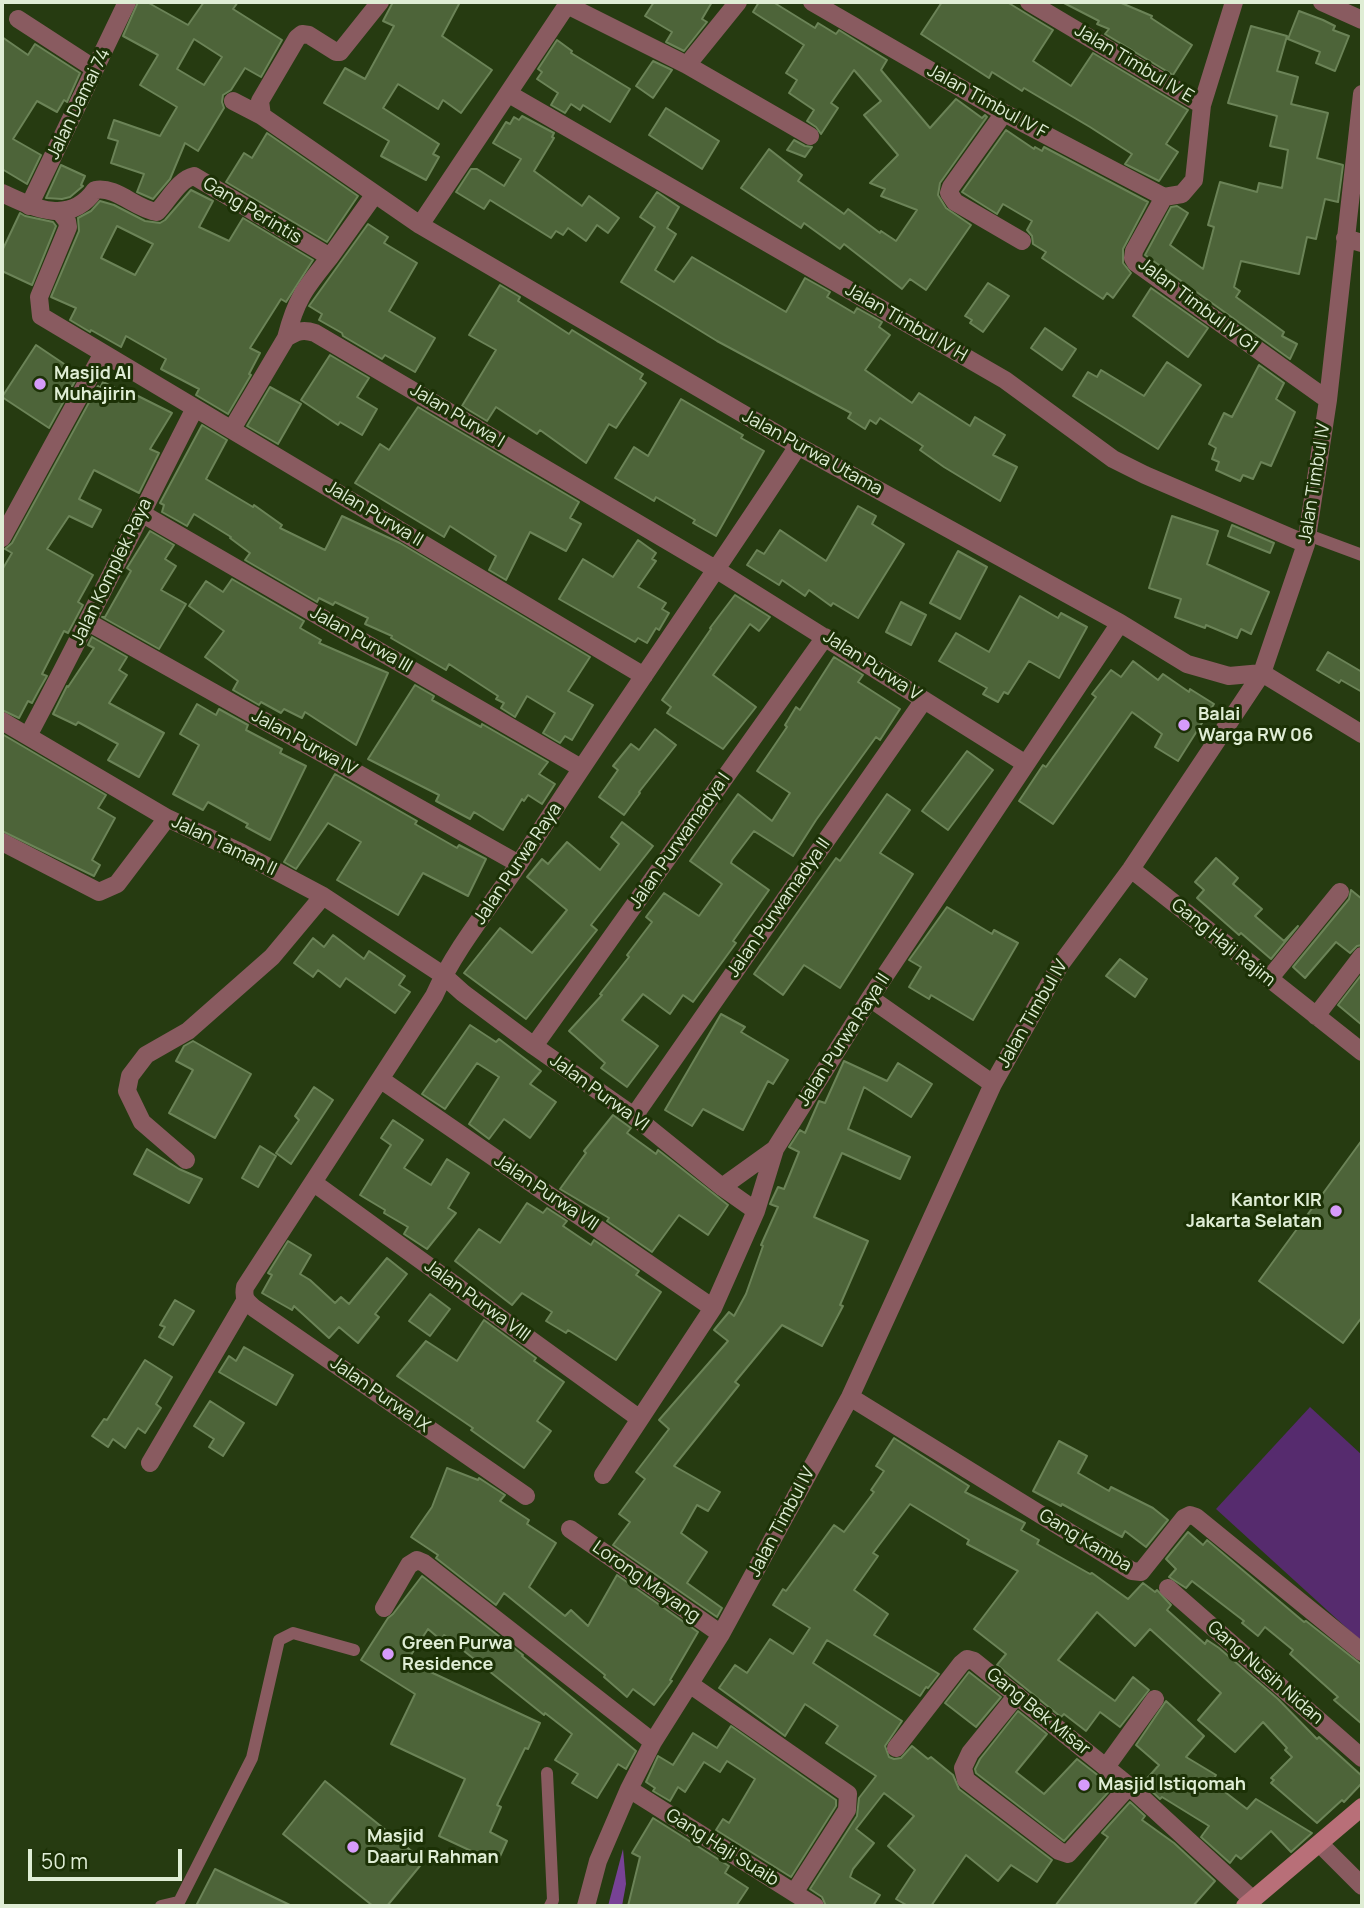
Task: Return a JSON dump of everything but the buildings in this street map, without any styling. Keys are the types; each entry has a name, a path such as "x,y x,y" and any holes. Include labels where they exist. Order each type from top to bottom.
{"main road":[{"path":"1249,1903 1324,1848 1362,1807"}],"street":[{"name":"Jalan Damai 74","path":"29,206 127,2"},
{"path":"262,116 260,101 297,38 302,34 309,34 336,52 341,52 380,2"},
{"path":"687,65 738,2"},
{"name":"Jalan Timbul IV F","path":"812,2 1004,113 1164,197"},
{"name":"Jalan Timbul IV E","path":"1030,2 1202,105"},
{"path":"1164,197 1182,194 1194,180 1202,105 1234,2"},
{"path":"1322,2 1362,20"},
{"path":"420,225 567,5 687,65 810,136"},
{"path":"18,19 96,69"},
{"name":"Jalan Timbul IV H","path":"509,94 1005,380 1113,459 1145,475 1307,539"},
{"name":"Jalan Timbul IV","path":"586,1906 598,1861 629,1789 653,1742 722,1634 850,1397 993,1084 1060,965 1131,869 1262,673 1307,539 1354,241 1362,94"},
{"name":"Jalan Purwa Utama","path":"233,101 262,116 420,225 798,446 1120,623 1187,664 1229,676 1262,673"},
{"path":"1004,113 949,193 956,202 1022,241"},
{"name":"Gang Perintis","path":"60,212 86,203 95,190 105,188 148,211 157,212 182,182 194,176 330,257"},
{"path":"2,193 29,206 60,212"},
{"path":"232,429 286,338 300,298 375,194"},
{"name":"Jalan Timbul IV G1","path":"1164,197 1134,251 1136,263 1328,400"},
{"name":"Jalan Purwa II","path":"60,212 68,227 39,297 39,313 644,676"},
{"name":"Jalan Purwa I","path":"286,338 295,332 306,330 315,333 717,570"},
{"path":"2,538 103,352"},
{"name":"Jalan Komplek Raya","path":"27,736 88,622 195,408"},
{"name":"Jalan Purwa Raya","path":"150,1463 245,1294 434,996 443,975 798,446"},
{"name":"Jalan Purwa III","path":"141,513 581,768"},
{"name":"Jalan Purwa V","path":"717,570 1026,764"},
{"name":"Jalan Purwa IV","path":"88,622 519,864"},
{"name":"Jalan Purwa Raya II","path":"603,1475 713,1308 756,1211 775,1149 870,999 1120,623"},
{"name":"Jalan Purwamadya I","path":"534,1046 825,636"},
{"path":"1262,673 1362,734"},
{"name":"Jalan Purwamadya II","path":"634,1116 924,700"},
{"name":"Jalan Taman II","path":"2,721 167,818 242,853 323,896 443,975"},
{"path":"2,842 99,892 117,884 167,818"},
{"name":"Gang Haji Rajim","path":"1131,869 1362,1052"},
{"path":"1269,979 1339,892"},
{"path":"186,1160 142,1122 127,1091 130,1076 146,1055 188,1031 272,957 323,896"},
{"path":"1316,1016 1362,956"},
{"name":"Jalan Purwa VI","path":"443,975 534,1046 634,1116 756,1211"},
{"path":"870,999 993,1084"},
{"name":"Jalan Purwa VII","path":"380,1079 713,1308"},
{"path":"722,1187 775,1149"},
{"name":"Jalan Purwa VIII","path":"314,1182 640,1419"},
{"name":"Jalan Purwa IX","path":"245,1294 526,1496"},
{"name":"Gang Kamba","path":"850,1397 1132,1571 1141,1572 1184,1518 1190,1515 1196,1517 1362,1652"},
{"name":"Lorong Mayang","path":"570,1529 722,1634"},
{"path":"384,1608 409,1565 416,1560 424,1563 653,1742"},
{"name":"Gang Nusih Nidan","path":"1168,1588 1362,1759"},
{"name":"Gang Bek Misar","path":"896,1748 967,1660 974,1661 1129,1786 1249,1903"},
{"path":"691,1685 848,1794 847,1810 794,1893"},
{"path":"1017,1695 970,1753 963,1768 966,1780 1059,1852 1068,1854 1129,1786"},
{"path":"1106,1767 1155,1699"},
{"name":"Gang Haji Suaib","path":"629,1789 815,1906"},
{"path":"1324,1848 1362,1886"}],"lane":[{"path":"1307,539 1362,555"},
{"path":"161,1906 177,1904 252,1758 279,1640 293,1633 354,1650"},
{"path":"547,1773 553,1900 551,1906"}],"shaded area":[{"path":"1310,1407 1362,1455 1362,1642 1216,1509"},
{"path":"623,1849 626,1884 622,1906 608,1906"}],"place":[{"name":"Masjid Al Muhajirin","path":"40,384"},
{"name":"Balai Warga RW 06","path":"1184,725"},
{"name":"Kantor KIR Jakarta Selatan","path":"1336,1211"},
{"name":"Green Purwa Residence","path":"388,1654"},
{"name":"Masjid Istiqomah","path":"1084,1785"},
{"name":"Masjid Daarul Rahman","path":"353,1847"}]}
